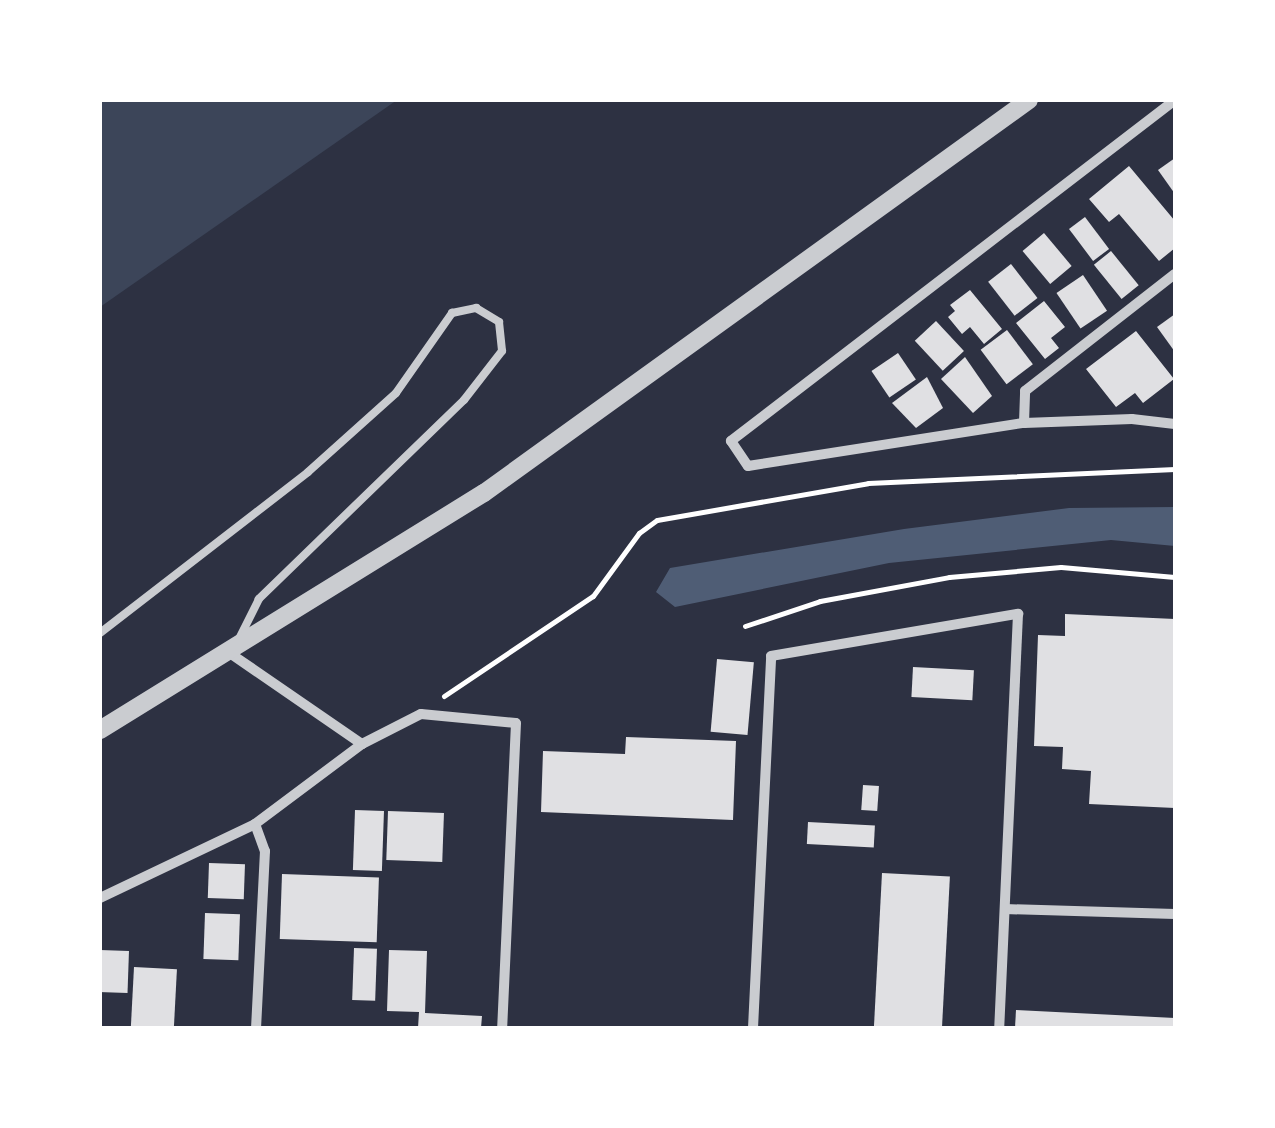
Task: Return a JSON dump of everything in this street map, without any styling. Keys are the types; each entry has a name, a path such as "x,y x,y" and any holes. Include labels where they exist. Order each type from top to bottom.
{"street":[{"path":"100,730 232,654 484,493 1029,100"},
{"path":"1175,100 731,441 748,466 1024,423 1132,419 1175,424"},
{"path":"1024,423 1025,391 1175,274"},
{"path":"753,1028 771,656 1018,614 999,1028"},
{"path":"232,654 362,744"},
{"path":"100,898 254,824 362,744 421,714 516,724 502,1028"},
{"path":"254,824 265,851 256,1028"},
{"path":"1006,909 1175,914"}],"lane":[{"path":"100,633 308,472 382,406 452,313 476,308 499,322 502,351 464,400 259,598 232,654"}],"path":[{"path":"421,714 482,666 593,596 639,533 657,520 868,483 1175,468"},
{"path":"745,626 820,601 949,577 1061,568 1175,577"}],"shaded area":[{"path":"100,100 397,100 100,307"},
{"path":"1175,507 1175,546 1111,540 889,563 675,607 656,592 670,568 904,529 1069,508"}],"building":[{"path":"1175,158 1175,194 1158,170"},
{"path":"1129,166 1175,221 1175,248 1159,261 1119,214 1109,222 1089,199"},
{"path":"1085,217 1109,249 1093,261 1069,229"},
{"path":"1044,233 1072,266 1050,284 1023,251"},
{"path":"1111,251 1139,285 1122,299 1094,265"},
{"path":"1011,264 1037,298 1015,316 988,282"},
{"path":"1083,275 1107,311 1081,329 1056,293"},
{"path":"970,290 1002,329 984,344 970,327 962,334 948,317 955,311 950,305"},
{"path":"1044,301 1065,327 1051,338 1059,348 1045,359 1016,323"},
{"path":"1175,314 1175,352 1157,327"},
{"path":"936,321 964,351 943,371 915,341"},
{"path":"1007,330 1033,364 1007,384 981,350"},
{"path":"1136,331 1174,379 1143,403 1135,393 1116,407 1086,369"},
{"path":"898,353 916,380 889,397 871,371"},
{"path":"965,357 992,396 973,413 941,379"},
{"path":"927,377 943,408 916,428 892,403"},
{"path":"1065,614 1175,619 1175,808 1089,804 1091,771 1062,769 1063,747 1034,746 1038,635 1065,636"},
{"path":"717,659 754,662 747,735 711,732"},
{"path":"913,667 974,670 972,700 911,697"},
{"path":"626,737 736,741 733,820 541,812 543,751 625,754"},
{"path":"863,785 879,786 877,811 861,810"},
{"path":"355,810 384,811 382,871 353,870"},
{"path":"388,811 444,813 442,862 386,860"},
{"path":"808,822 875,826 874,847 807,844"},
{"path":"209,863 245,864 244,899 208,898"},
{"path":"882,873 950,877 942,1028 874,1028"},
{"path":"282,874 379,877 377,942 280,939"},
{"path":"205,913 240,914 238,960 203,959"},
{"path":"354,948 377,949 375,1001 352,1000"},
{"path":"100,950 129,951 128,993 100,992"},
{"path":"389,950 427,951 425,1013 482,1016 481,1028 418,1028 419,1012 387,1011"},
{"path":"134,967 177,969 174,1028 131,1028"},
{"path":"1016,1010 1175,1018 1175,1028 1015,1028"}]}
